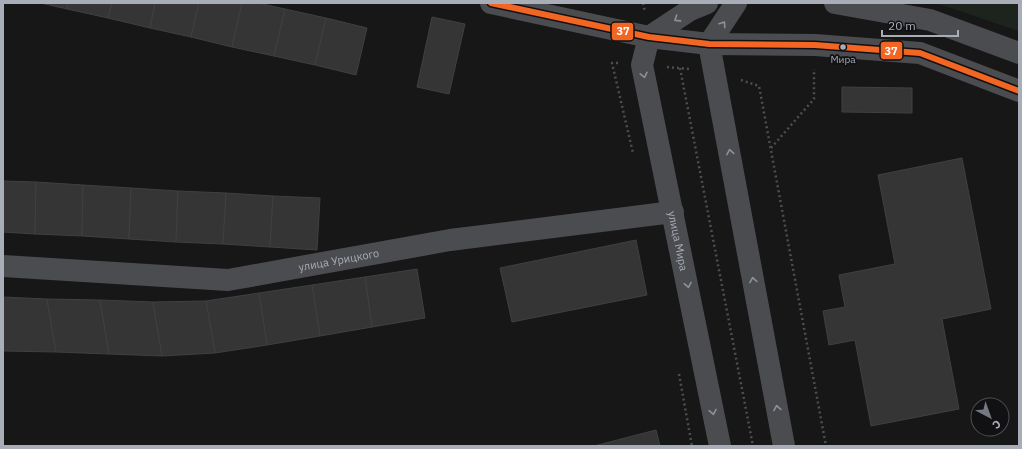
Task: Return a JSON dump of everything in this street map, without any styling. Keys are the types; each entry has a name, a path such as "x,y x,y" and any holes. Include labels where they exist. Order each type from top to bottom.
{"street":[{"path":"491,3 649,37 709,44 815,45 920,53 1019,92"},
{"path":"649,37 690,10 707,3"},
{"path":"736,3 709,44 784,446"},
{"path":"835,3 930,20 1019,53"},
{"name":"улица Мира","path":"649,37 642,65 720,446"},
{"name":"улица Урицкого","path":"3,266 228,280 450,240 673,212"}],"path":[{"path":"771,148 814,99 815,45"},
{"path":"680,68 753,446"},
{"path":"715,72 759,86 826,446"}],"shaded area":[{"path":"936,3 1019,3 1019,31"}],"building":[{"path":"41,3 68,3 67,9"},
{"path":"68,3 112,3 108,18 67,9"},
{"path":"112,3 155,3 150,28 108,18"},
{"path":"155,3 199,3 191,37 150,28"},
{"path":"199,3 242,3 232,47 191,37"},
{"path":"242,3 258,3 285,9 274,56 232,47"},
{"path":"285,9 326,18 315,65 274,56"},
{"path":"432,17 465,24 449,94 417,87"},
{"path":"326,18 367,28 356,75 315,65"},
{"path":"842,87 912,88 912,113 842,112"},
{"path":"962,158 991,309 942,319 959,409 871,426 855,340 829,345 823,311 845,307 839,275 895,264 878,175"},
{"path":"3,181 36,182 35,234 3,232"},
{"path":"36,182 83,185 82,236 35,234"},
{"path":"83,185 131,188 129,239 82,236"},
{"path":"131,188 178,191 176,242 129,239"},
{"path":"178,191 226,193 223,244 176,242"},
{"path":"226,193 273,196 270,247 223,244"},
{"path":"273,196 320,198 317,250 270,247"},
{"path":"636,240 647,295 512,322 500,268"},
{"path":"417,269 425,318 372,327 365,277"},
{"path":"365,277 372,327 320,336 312,285"},
{"path":"312,285 320,336 267,345 259,293"},
{"path":"259,293 267,345 215,353 206,301"},
{"path":"3,297 47,299 56,352 3,351"},
{"path":"47,299 100,300 109,354 56,352"},
{"path":"100,300 153,302 162,356 109,354"},
{"path":"206,301 215,353 162,356 153,302"},
{"path":"656,430 660,446 594,446"}],"transit line":[{"name":"37","path":"491,3 649,37 709,44 815,45 920,53 1019,91"}],"place":[{"name":"Мира","path":"843,47"}]}
